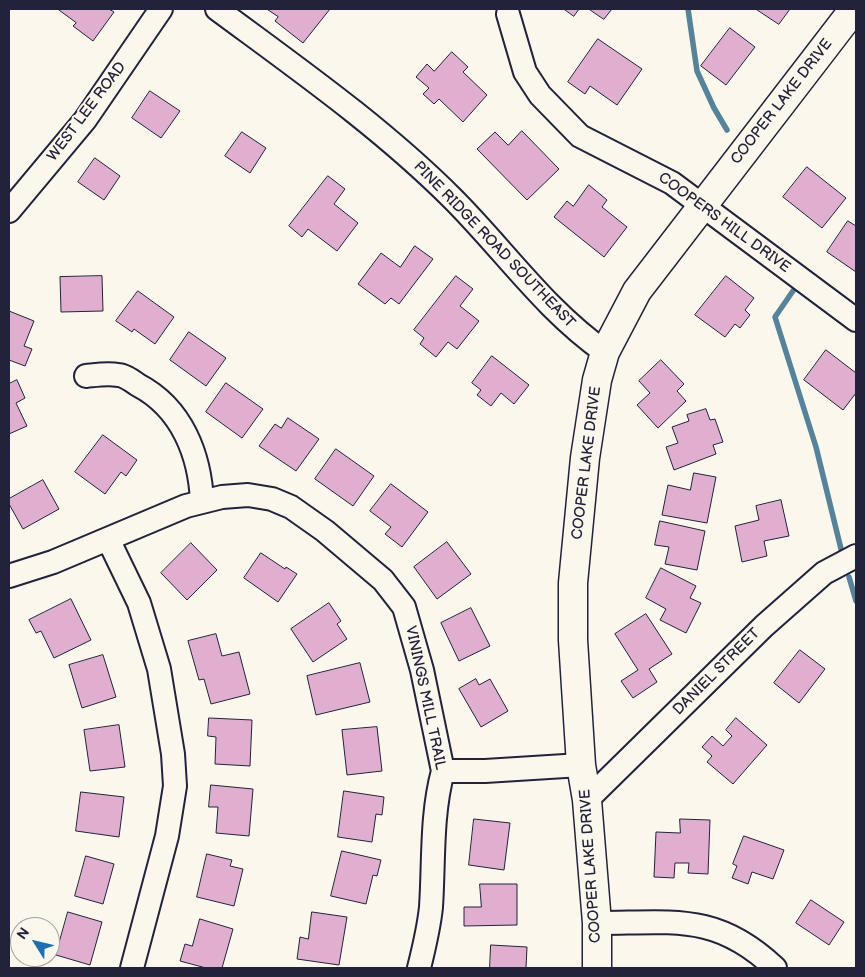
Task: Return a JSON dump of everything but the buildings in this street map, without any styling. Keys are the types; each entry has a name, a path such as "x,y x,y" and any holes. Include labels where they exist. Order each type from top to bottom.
{"street":[{"name":"WEST LEE ROAD","path":"9,211 85,120 161,9"},
{"name":"PINE RIDGE ROAD SOUTHEAST","path":"216,9 390,140 454,200 549,305 582,336 605,352"},
{"name":"COOPER LAKE DRIVE","path":"597,968 596,923 587,800 582,765 573,640 573,583 591,406 605,352 637,291 702,204 854,9"},
{"name":"COOPERS HILL DRIVE","path":"508,14 525,72 540,95 556,114 580,136 650,170 702,204 856,320"},
{"path":"86,376 119,374 160,398 181,425 193,447 201,477 202,502"},
{"name":"VININGS MILL TRAIL","path":"9,576 53,562 186,506 222,497 248,495 272,499 292,507 325,531 383,580 404,607 413,634 444,772 440,786 433,846 431,908 419,968"},
{"path":"108,539 139,603 158,669 173,754 175,786 167,836 132,968"},
{"name":"DANIEL STREET","path":"587,800 764,626 824,573 856,556"},
{"path":"444,772 485,772 582,765"},
{"path":"596,923 688,923 713,928 739,940 759,953 775,968"}],"waterway":[{"path":"688,9 697,71 714,108 727,130"},
{"path":"795,288 775,317 816,447 842,553"},
{"path":"849,577 856,601"}]}
